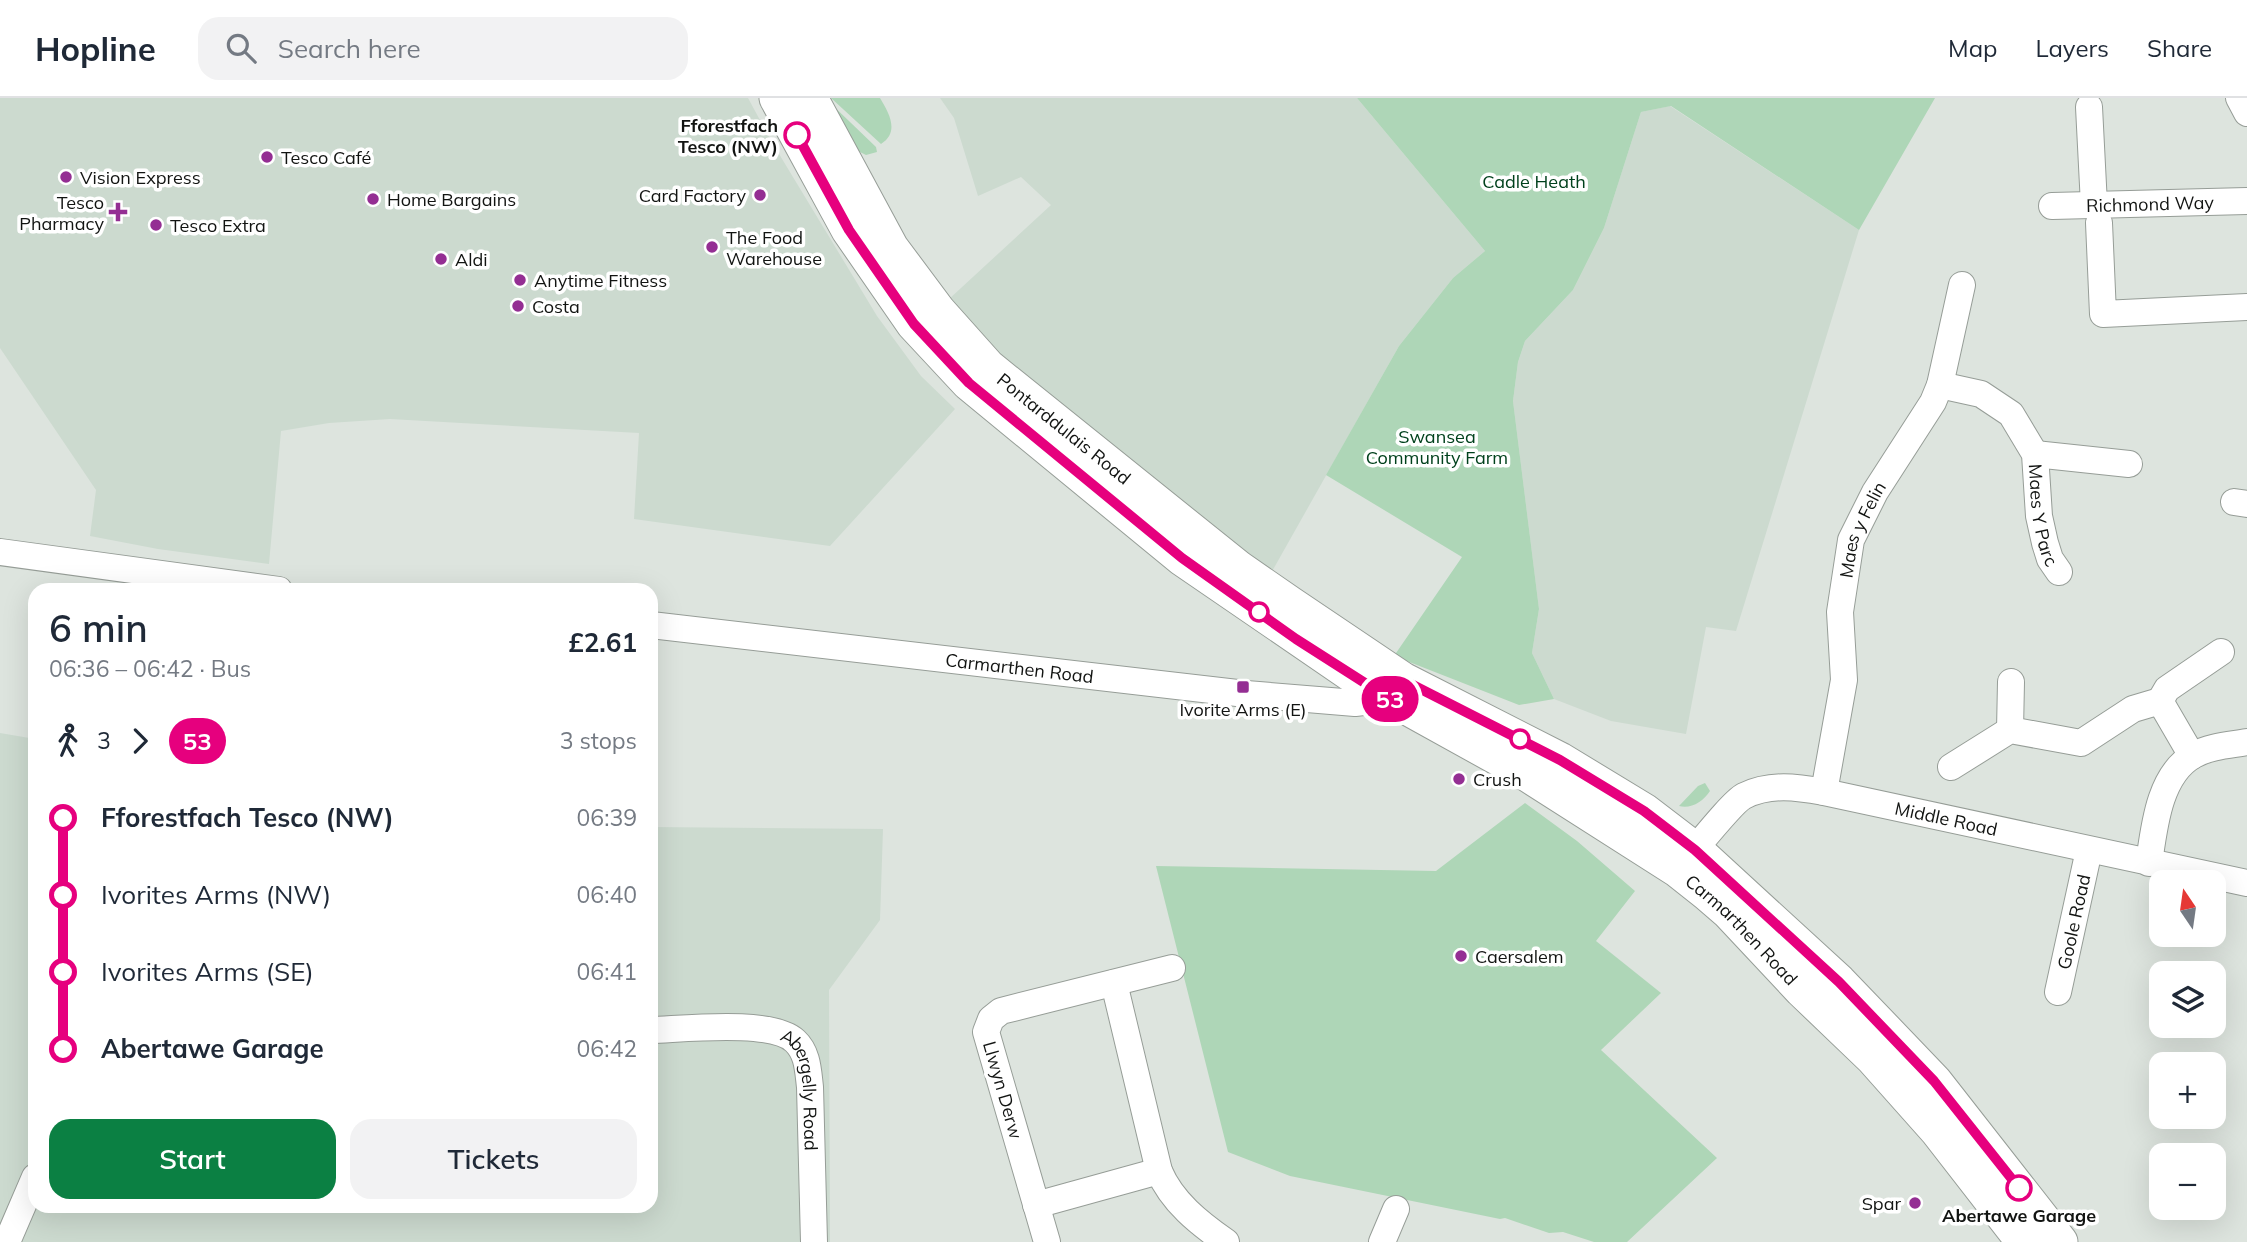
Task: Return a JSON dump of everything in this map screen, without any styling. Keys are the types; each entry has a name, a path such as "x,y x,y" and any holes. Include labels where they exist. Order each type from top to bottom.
{"main road":[{"name":"Pontarddulais Road","path":"777,98 849,230 914,324 969,383 1182,558 1296,639 1396,690"},
{"name":"Pontarddulais Road","path":"810,98 891,247 938,311 988,367 1238,568 1396,690"},
{"name":"Carmarthen Road","path":"1396,690 1526,773 1686,860 1839,982 1934,1081 2060,1242"},
{"name":"Carmarthen Road","path":"1686,860 1728,912 1802,990 1873,1058 1937,1130 2024,1242"}],"street":[{"path":"2239,98 2247,113"},
{"path":"2089,107 2103,314 2247,307"},
{"name":"Richmond Way","path":"2052,206 2097,214 2247,201"},
{"name":"Maes y Felin","path":"1824,792 1844,680 1840,612 1851,540 1875,492 1933,402 1940,385 1962,285"},
{"name":"Maes Y Parc","path":"1940,385 1981,394 2011,414 2035,454 2039,516 2050,559 2059,572"},
{"name":"Maes Y Parc","path":"2035,454 2129,464"},
{"path":"0,552 228,583"},
{"name":"Carmarthen Road","path":"658,626 1355,704 1396,690"},
{"path":"1951,767 2010,730 2081,743 2133,709 2160,701 2167,689 2221,652"},
{"path":"2010,730 2011,682"},
{"path":"2160,701 2192,756"},
{"path":"2149,863 2160,800 2173,776 2192,756 2212,748 2247,742"},
{"name":"Middle Road","path":"1686,860 1741,796 1783,786 1824,792 2247,883"},
{"name":"Goole Road","path":"2058,992 2089,850"},
{"name":"Llwyn Derw","path":"1047,1242 986,1032 991,1019 1001,1011 1172,968"},
{"path":"1114,983 1164,1184 1180,1203 1226,1242"},
{"name":"Abergelly Road","path":"658,1030 759,1028 787,1035 797,1042 808,1066 810,1087 814,1242"},
{"path":"1036,1205 1159,1171"},
{"path":"7,1242 28,1193"},
{"path":"1382,1242 1396,1209"}],"shaded area":[{"path":"0,98 748,98 877,316 921,376 955,409 830,546 634,519 639,433 390,419 329,423 281,431 269,564 158,549 90,536 96,490 0,348"},
{"path":"940,98 1357,98 1485,251 1453,278 1399,346 1270,575 1001,359 948,300 1051,205 1021,177 978,196 954,118"},
{"path":"1670,106 1859,230 1736,631 1706,627 1686,734 1611,721 1554,699 1532,653 1539,609 1513,401 1518,362 1525,341 1573,290 1604,228 1641,112"},
{"path":"0,733 28,738 28,1213 658,1213 658,827 883,829 880,920 829,990 830,1242 0,1242"}],"green space":[{"path":"825,98 876,147 877,152 866,155 856,150"},
{"path":"831,98 880,98 891,122 887,139 881,144"},
{"path":"1357,98 1935,98 1859,230 1671,106 1641,112 1604,228 1573,290 1525,341 1518,362 1513,401 1539,609 1532,653 1554,699 1519,705 1394,656 1462,557 1326,475 1399,346 1453,278 1485,251"},
{"path":"1705,783 1710,791 1704,798 1696,804 1679,806 1698,786"},
{"path":"1525,803 1577,841 1635,891 1596,941 1661,993 1601,1050 1717,1158 1627,1242 1594,1242 1563,1232 1549,1233 1505,1218 1290,1176 1228,1152 1156,866 1436,871"}],"bus line":[{"name":"53","path":"797,135 849,230 914,324 969,383 1182,558 1296,639 1390,699 1403,680 1560,760 1644,811 1695,850 1839,982 1934,1081 2019,1188"}],"place":[{"name":"Fforestfach Tesco (NW)","path":"797,135"},
{"name":"Tesco Café","path":"267,157"},
{"name":"Vision Express","path":"66,177"},
{"name":"Card Factory","path":"760,195"},
{"name":"Home Bargains","path":"373,199"},
{"name":"Tesco Pharmacy","path":"118,212"},
{"name":"Tesco Extra","path":"156,225"},
{"name":"The Food Warehouse","path":"712,247"},
{"name":"Aldi","path":"441,259"},
{"name":"Anytime Fitness","path":"520,280"},
{"name":"Costa","path":"518,306"},
{"name":"Ivorite Arms (E)","path":"1243,687"},
{"name":"Crush","path":"1459,779"},
{"name":"Caersalem","path":"1461,956"},
{"name":"Abertawe Garage","path":"2019,1188"},
{"name":"Spar","path":"1915,1203"}],"park label":[{"name":"Cadle Heath","path":"1534,181"},
{"name":"Swansea Community Farm","path":"1437,446"}]}
